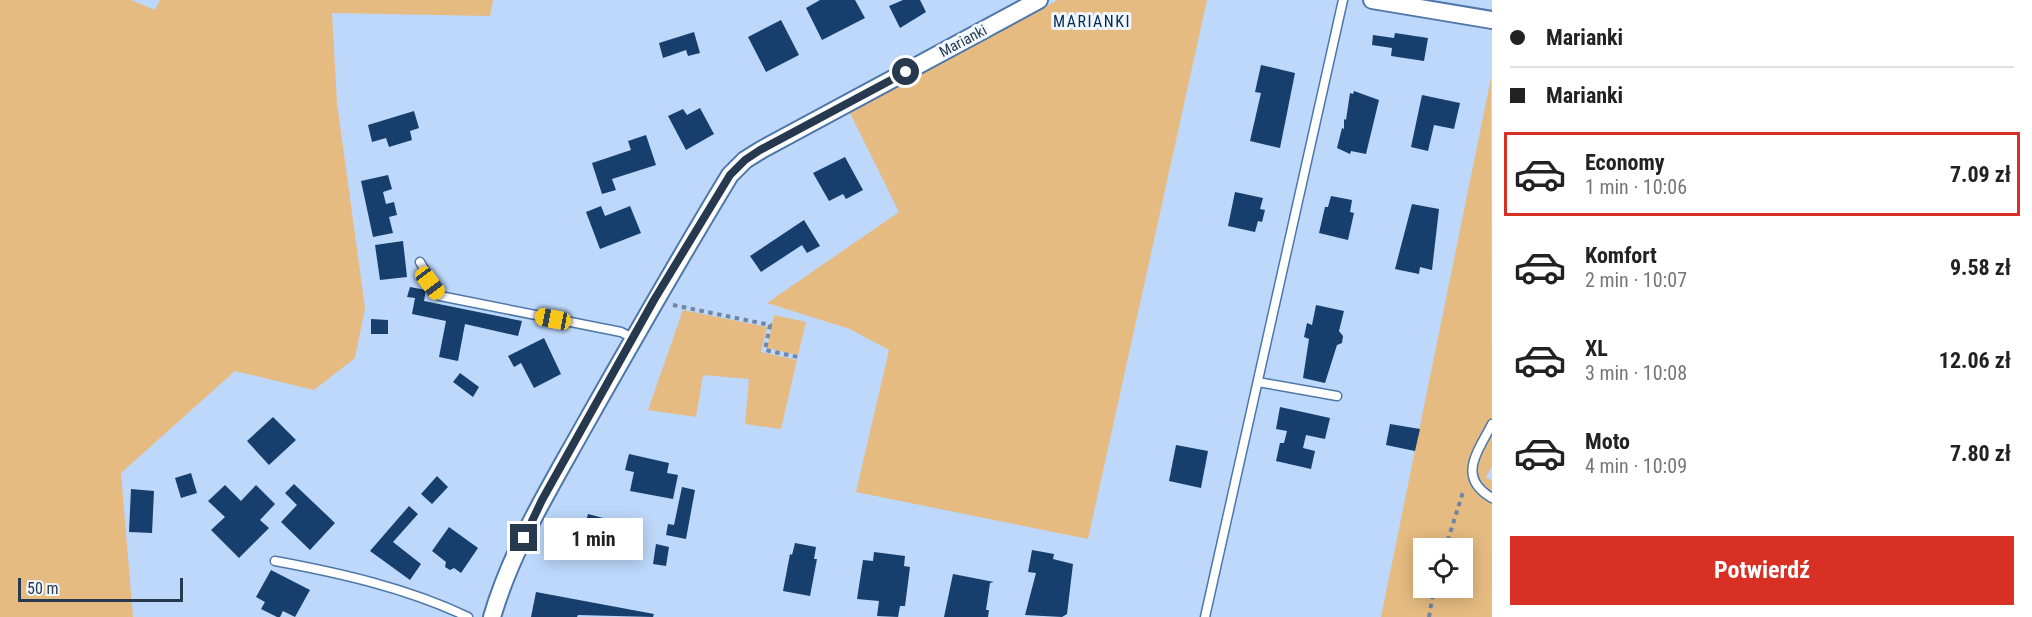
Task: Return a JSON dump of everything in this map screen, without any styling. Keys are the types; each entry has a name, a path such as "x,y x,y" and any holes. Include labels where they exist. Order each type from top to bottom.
{"street":[{"name":"Marianki","path":"1010,16 1021,0"},
{"name":"Marianki","path":"492,617 507,575 542,500 633,338 730,175 745,160 1039,0"},
{"path":"1372,0 1492,20"}],"lane":[{"path":"1205,617 1343,0"},
{"path":"420,262 440,296 621,332 633,338"},
{"path":"1258,382 1336,396"},
{"path":"1492,424 1474,460 1472,475 1477,487 1492,498"},
{"path":"274,561 347,574 468,617"}],"path":[{"path":"671,304 770,325 765,350 798,357"},
{"path":"1448,538 1465,487 1472,475"},
{"path":"1429,617 1432,598"}],"shaded area":[{"path":"0,0 131,0 155,10 160,0 493,0 490,16 332,13 337,103 365,308 355,358 314,390 235,371 121,473 133,617 0,617"},
{"path":"1058,0 1207,0 1088,539 856,492 889,350 850,329 767,303 899,212 848,109"},
{"path":"1491,78 1492,466 1486,477 1492,481 1492,617 1381,617"},
{"path":"683,310 767,327 761,352 797,360 781,429 745,424 749,379 703,375 696,417 648,410"},
{"path":"774,315 806,322 798,355 767,348"}],"building":[{"path":"820,0 855,0 865,18 822,40 806,8"},
{"path":"903,0 920,0 926,12 900,28 889,6"},
{"path":"781,20 799,55 766,72 748,37"},
{"path":"694,32 700,53 688,56 686,50 663,58 659,43"},
{"path":"1395,33 1428,38 1424,61 1391,56 1392,48 1372,45 1373,35 1394,38"},
{"path":"1261,65 1295,73 1280,148 1250,141 1261,93 1255,92"},
{"path":"1354,91 1379,100 1366,154 1351,151 1350,154 1337,148 1342,128 1344,129 1350,93 1353,94"},
{"path":"1422,95 1460,103 1454,129 1434,125 1428,151 1411,147"},
{"path":"700,108 714,134 686,150 668,116 683,109 687,115"},
{"path":"414,111 419,128 410,131 412,140 389,147 386,138 372,142 368,125"},
{"path":"646,135 656,165 612,179 616,190 602,194 592,163 631,150 628,141"},
{"path":"845,157 863,190 846,199 843,194 829,201 813,173"},
{"path":"388,175 392,189 383,192 386,204 394,202 397,215 389,217 393,233 373,237 361,181"},
{"path":"1235,192 1263,198 1260,209 1265,210 1262,222 1258,221 1255,232 1228,226"},
{"path":"1331,196 1352,200 1350,212 1354,213 1348,240 1319,233 1325,207 1328,207"},
{"path":"1412,204 1439,209 1432,270 1420,267 1419,274 1395,269"},
{"path":"601,206 605,216 630,206 641,233 600,249 586,212"},
{"path":"804,220 820,246 807,253 802,245 761,272 750,256"},
{"path":"403,241 407,277 380,280 375,245"},
{"path":"410,287 426,290 424,301 522,321 518,336 465,324 458,361 439,357 446,321 412,314 415,298 407,297"},
{"path":"1316,305 1344,311 1339,331 1343,336 1342,343 1337,345 1325,383 1303,378 1309,339 1304,337 1307,323 1312,325"},
{"path":"371,319 388,320 388,334 371,334"},
{"path":"544,338 561,374 534,388 521,363 514,367 508,356"},
{"path":"460,373 479,387 473,397 453,382"},
{"path":"1280,407 1330,418 1325,439 1306,435 1303,448 1315,451 1311,469 1276,461 1280,443 1284,443 1287,431 1276,429"},
{"path":"273,417 296,440 269,465 247,441"},
{"path":"1390,424 1420,429 1415,451 1386,445"},
{"path":"1176,445 1208,451 1201,488 1169,481"},
{"path":"629,454 669,463 667,473 678,475 673,499 630,491 634,472 625,470"},
{"path":"191,473 197,493 181,498 175,478"},
{"path":"437,476 448,487 432,504 421,494"},
{"path":"294,484 335,523 310,550 281,522 297,505 285,493"},
{"path":"225,485 241,501 256,485 275,504 260,520 269,528 239,558 211,530 225,517 208,501"},
{"path":"682,487 695,490 686,539 666,535 668,524 674,525"},
{"path":"131,489 154,491 152,533 129,532"},
{"path":"409,506 418,514 393,542 421,564 410,580 370,551"},
{"path":"588,514 626,524 617,555 588,547 593,529 584,527"},
{"path":"449,527 478,548 461,573 454,568 450,570 445,567 446,562 432,551"},
{"path":"795,543 816,547 814,559 817,559 810,596 783,591 790,554 792,555"},
{"path":"656,544 669,547 666,566 653,564"},
{"path":"1032,550 1054,554 1053,559 1073,564 1067,614 1062,617 1025,615 1036,573 1028,572"},
{"path":"874,552 905,556 904,566 910,567 905,606 900,606 898,617 877,616 879,601 857,599 863,560 873,561"},
{"path":"271,570 310,590 295,617 283,611 280,617 277,617 261,609 265,602 256,597"},
{"path":"953,574 994,582 990,583 986,610 989,610 988,617 944,617"},
{"path":"536,592 654,614 653,617 578,615 577,617 531,617"}],"district":[{"name":"MARIANKI","path":"1092,21"}],"route":[{"path":"524,538 542,500 654,300 730,175 745,160 760,150 906,72"}]}
